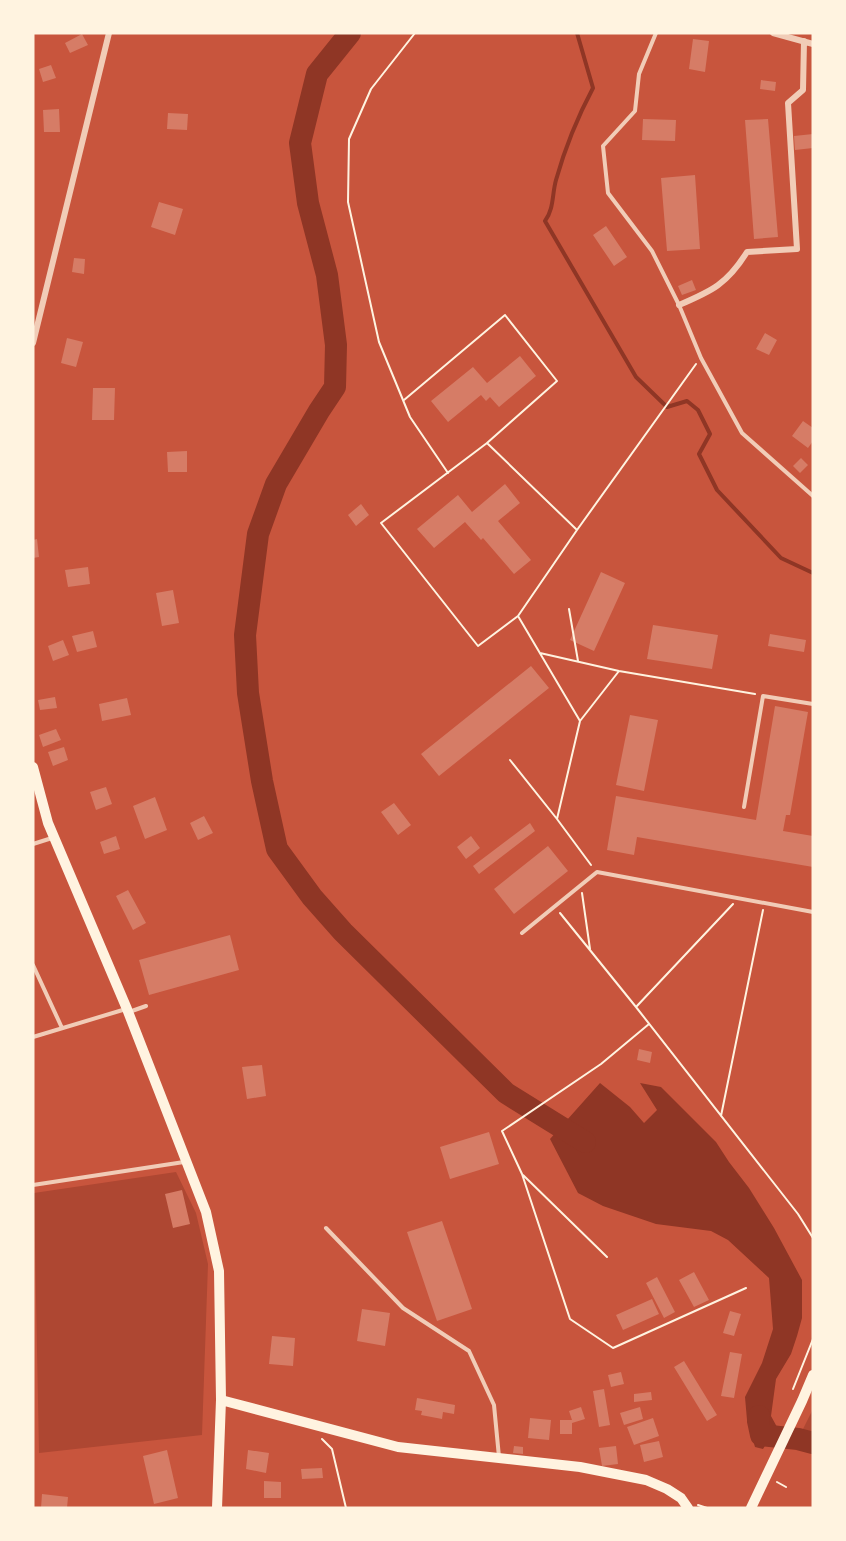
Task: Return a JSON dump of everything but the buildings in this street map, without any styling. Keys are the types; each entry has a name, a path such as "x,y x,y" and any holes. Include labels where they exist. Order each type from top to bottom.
{"main road":[{"path":"33,767 48,823 128,1010 206,1212 219,1271 221,1400 217,1508"},
{"path":"751,1508 770,1480 813,1375"},
{"path":"221,1400 398,1448 580,1467 646,1480 681,1498 688,1508"}],"street":[{"path":"33,343 109,33"},
{"path":"773,33 813,44"},
{"path":"678,304 713,290 738,267 747,252 797,249 788,103 803,90 804,42"}],"lane":[{"path":"656,33 639,74 635,111 603,146 608,193 652,251 701,358 742,433 813,496"},
{"path":"744,807 763,696 813,704"},
{"path":"33,844 54,838"},
{"path":"522,933 597,872 813,912"},
{"path":"33,965 62,1028"},
{"path":"33,1037 146,1006"},
{"path":"33,1185 188,1162"},
{"path":"326,1228 403,1308 470,1351 494,1405 499,1458"}],"path":[{"path":"415,33 371,89 349,139 348,202 379,342 410,417 448,472"},
{"path":"404,400 505,315 557,381 486,443 381,523 478,646 518,616 701,358"},
{"path":"486,443 577,530"},
{"path":"569,609 578,662"},
{"path":"518,616 580,721"},
{"path":"540,653 619,671 763,696"},
{"path":"557,819 580,721 619,671"},
{"path":"510,760 597,872"},
{"path":"581,885 590,949"},
{"path":"636,1006 739,898"},
{"path":"721,1116 764,903"},
{"path":"555,907 636,1006 798,1214 813,1238"},
{"path":"649,1024 601,1064 502,1131 522,1174 570,1319 613,1348 746,1288"},
{"path":"522,1174 607,1257"},
{"path":"791,1395 813,1339"},
{"path":"317,1434 332,1449 346,1508"},
{"path":"770,1480 786,1487"}],"shaded area":[{"path":"600,1083 630,1107 644,1123 657,1110 640,1083 661,1087 716,1142 774,1228 802,1280 802,1318 791,1354 776,1379 771,1416 777,1427 763,1449 755,1447 747,1420 745,1397 762,1363 773,1329 769,1278 728,1240 711,1231 656,1224 603,1206 578,1193 550,1139"},
{"path":"176,1172 196,1213 208,1264 202,1435 39,1453 34,1193"},
{"path":"813,1409 813,1441 798,1439"}],"waterway":[{"path":"350,33 317,74 300,143 308,203 327,275 336,345 335,387 276,484 258,534 245,635 248,693 262,781 277,849 312,897 343,932 506,1093 585,1142"},
{"path":"577,33 593,88 567,145 556,180 550,212 545,221 636,377 667,407 687,401 698,410 710,434 699,454 717,490 781,558 813,573"},
{"path":"759,1416 761,1435 813,1443"}]}
